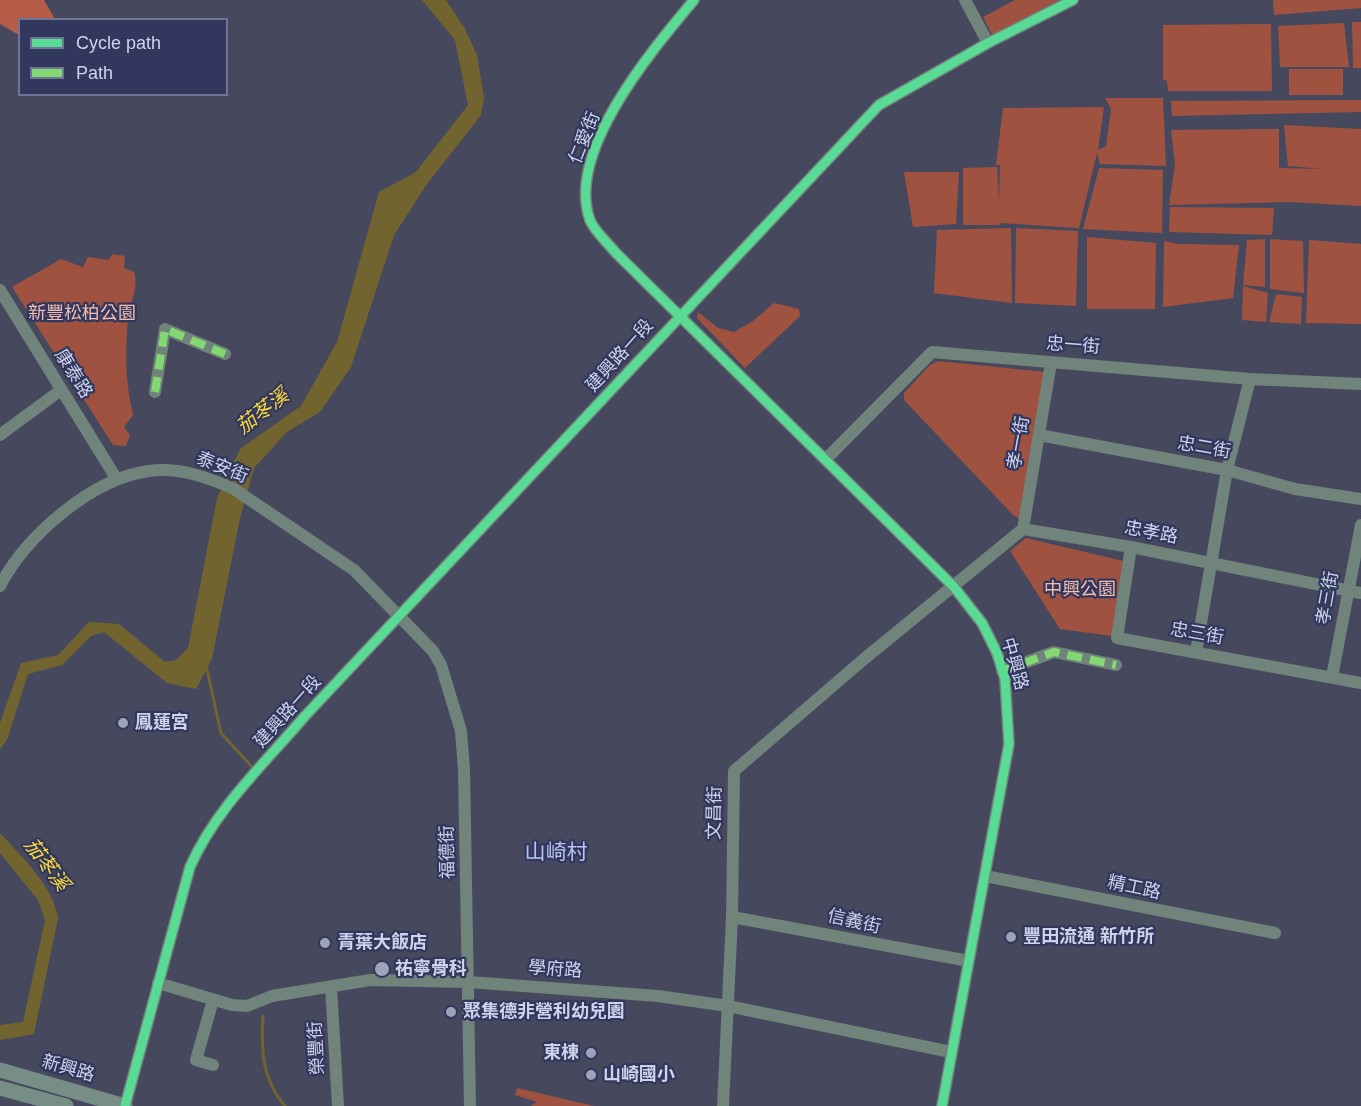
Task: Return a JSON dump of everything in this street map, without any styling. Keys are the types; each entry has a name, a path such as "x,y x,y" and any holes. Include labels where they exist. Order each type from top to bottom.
{"main road":[{"name":"新興路","path":"0,1070 125,1106"},
{"name":"新興路","path":"0,1088 66,1106"}],"street":[{"name":"仁愛街","path":"680,315 616,253 591,221 585,184 595,147 616,107 643,65 694,0"},
{"path":"964,0 988,43"},
{"name":"建興路一段","path":"125,1106 190,867 202,839 257,770 399,615 480,532 680,315 879,105 988,43 1073,0"},
{"name":"康泰路","path":"0,290 116,478"},
{"name":"中興路","path":"680,315 954,587 986,630 1002,671 1008,706 1009,744 942,1106"},
{"path":"155,392 165,329 225,354"},
{"name":"忠一街","path":"826,459 932,352 1250,379 1361,384"},
{"name":"孝一街","path":"1023,529 1052,363"},
{"path":"1196,652 1227,470 1250,379"},
{"path":"0,435 61,390"},
{"name":"忠二街","path":"1039,435 1227,470 1295,489 1361,500"},
{"name":"泰安街","path":"2,578 52,521 116,478 150,470 174,470 212,479 256,503 354,570 399,615"},
{"name":"孝三街","path":"1332,677 1361,525"},
{"path":"954,587 1023,529"},
{"name":"忠孝路","path":"1023,529 1131,547 1361,593"},
{"name":"忠三街","path":"1131,547 1117,638 1361,683"},
{"name":"文昌街","path":"723,1106 732,917 734,771 864,658 954,587"},
{"name":"福德街","path":"399,615 433,651 441,665 461,731 469,982 470,1106"},
{"path":"1002,671 1054,652 1116,665"},
{"name":"精工路","path":"985,876 1275,933"},
{"name":"信義街","path":"732,917 969,961"},
{"name":"學府路","path":"158,983 232,1005 247,1006 272,996 370,980 469,982 658,996 728,1006 951,1053"},
{"name":"榮豐街","path":"331,987 338,1106"},
{"path":"213,1000 196,1060 213,1065"}],"green space":[{"path":"1015,0 1059,0 992,35 983,17"},
{"path":"1273,0 1361,0 1361,8 1274,15"},
{"path":"1352,22 1361,22 1361,68 1353,68"},
{"path":"1344,23 1349,67 1280,67 1278,26"},
{"path":"1271,24 1272,91 1168,91 1167,81 1163,79 1163,25"},
{"path":"1289,69 1343,69 1343,95 1289,95"},
{"path":"1105,98 1163,98 1166,166 1100,164 1097,153 1079,228 1000,223 999,225 963,225 963,168 997,167 999,202 1000,165 996,165 1003,108 1104,107 1098,150 1106,146 1111,109"},
{"path":"1361,100 1361,112 1172,116 1171,101"},
{"path":"1284,125 1361,129 1361,206 1290,202 1169,205 1175,165 1171,130 1279,129 1279,168 1324,169 1288,166"},
{"path":"1099,168 1163,170 1162,233 1083,229"},
{"path":"904,172 959,172 956,224 913,227"},
{"path":"1170,207 1274,208 1272,235 1169,232"},
{"path":"1011,228 1012,303 934,293 937,230"},
{"path":"1016,228 1078,231 1076,306 1015,303"},
{"path":"1087,237 1156,243 1155,309 1087,309"},
{"path":"1265,239 1265,287 1243,285 1247,240"},
{"path":"1270,239 1303,241 1304,293 1270,289"},
{"path":"1309,240 1361,244 1361,324 1306,323"},
{"path":"1164,241 1179,244 1239,245 1233,298 1163,307"},
{"name":"新豐松柏公園","path":"112,254 125,256 124,268 134,272 135,278 135,289 129,312 126,354 127,379 133,415 124,427 130,435 126,446 113,445 12,287 61,259 83,267 88,257 109,260"},
{"path":"1243,286 1268,293 1266,322 1242,320"},
{"path":"1276,294 1302,297 1301,324 1269,322"},
{"path":"774,303 799,309 800,316 745,368 697,318 698,312 718,328 734,332 753,321"},
{"path":"938,361 1045,372 1020,518 1014,516 904,400 904,393 930,365"},
{"name":"中興公園","path":"1026,538 1123,561 1112,636 1060,629 1010,551"},
{"path":"517,1088 594,1106 531,1106 537,1102 515,1095"}],"shaded area":[{"path":"0,0 44,0 54,18 18,18 18,34 0,24"},
{"name":"茄苳溪","path":"422,0 446,0 465,29 477,55 484,98 481,115 427,184 394,235 351,367 320,412 287,432 254,468 240,518 212,659 196,689 167,683 104,632 91,636 62,665 28,674 7,740 0,749 0,723 21,663 58,655 89,622 119,624 165,662 176,660 188,648 217,498 240,449 301,406 337,342 379,192 416,172 468,105 455,40"},
{"name":"茄苳溪","path":"0,833 43,883 55,906 58,918 34,1034 0,1040 0,1025 23,1022 45,920 38,900 0,853"}],"waterway":[{"path":"206,665 221,733 253,768"},
{"path":"263,1016 262,1041 267,1075 277,1096 285,1106"}],"marked path":[{"path":"155,392 165,329 225,354"},
{"path":"1002,671 1054,652 1116,665"}],"cycle path":[{"path":"694,0 636,73 601,133 590,164 586,193 590,220 616,253 954,587 982,623 997,653 1005,679 1009,744 942,1106"},
{"path":"125,1106 190,867 213,825 242,787 305,716 879,105 988,43 1073,0"}],"place":[{"name":"鳳蓮宮","path":"123,723"},
{"name":"豐田流通 新竹所","path":"1011,937"},
{"name":"青葉大飯店","path":"325,943"},
{"name":"祐寧骨科","path":"382,969"},
{"name":"聚集德非營利幼兒園","path":"451,1012"},
{"name":"東棟","path":"591,1053"},
{"name":"山崎國小","path":"591,1075"}],"district":[{"name":"山崎村","path":"556,853"}]}
